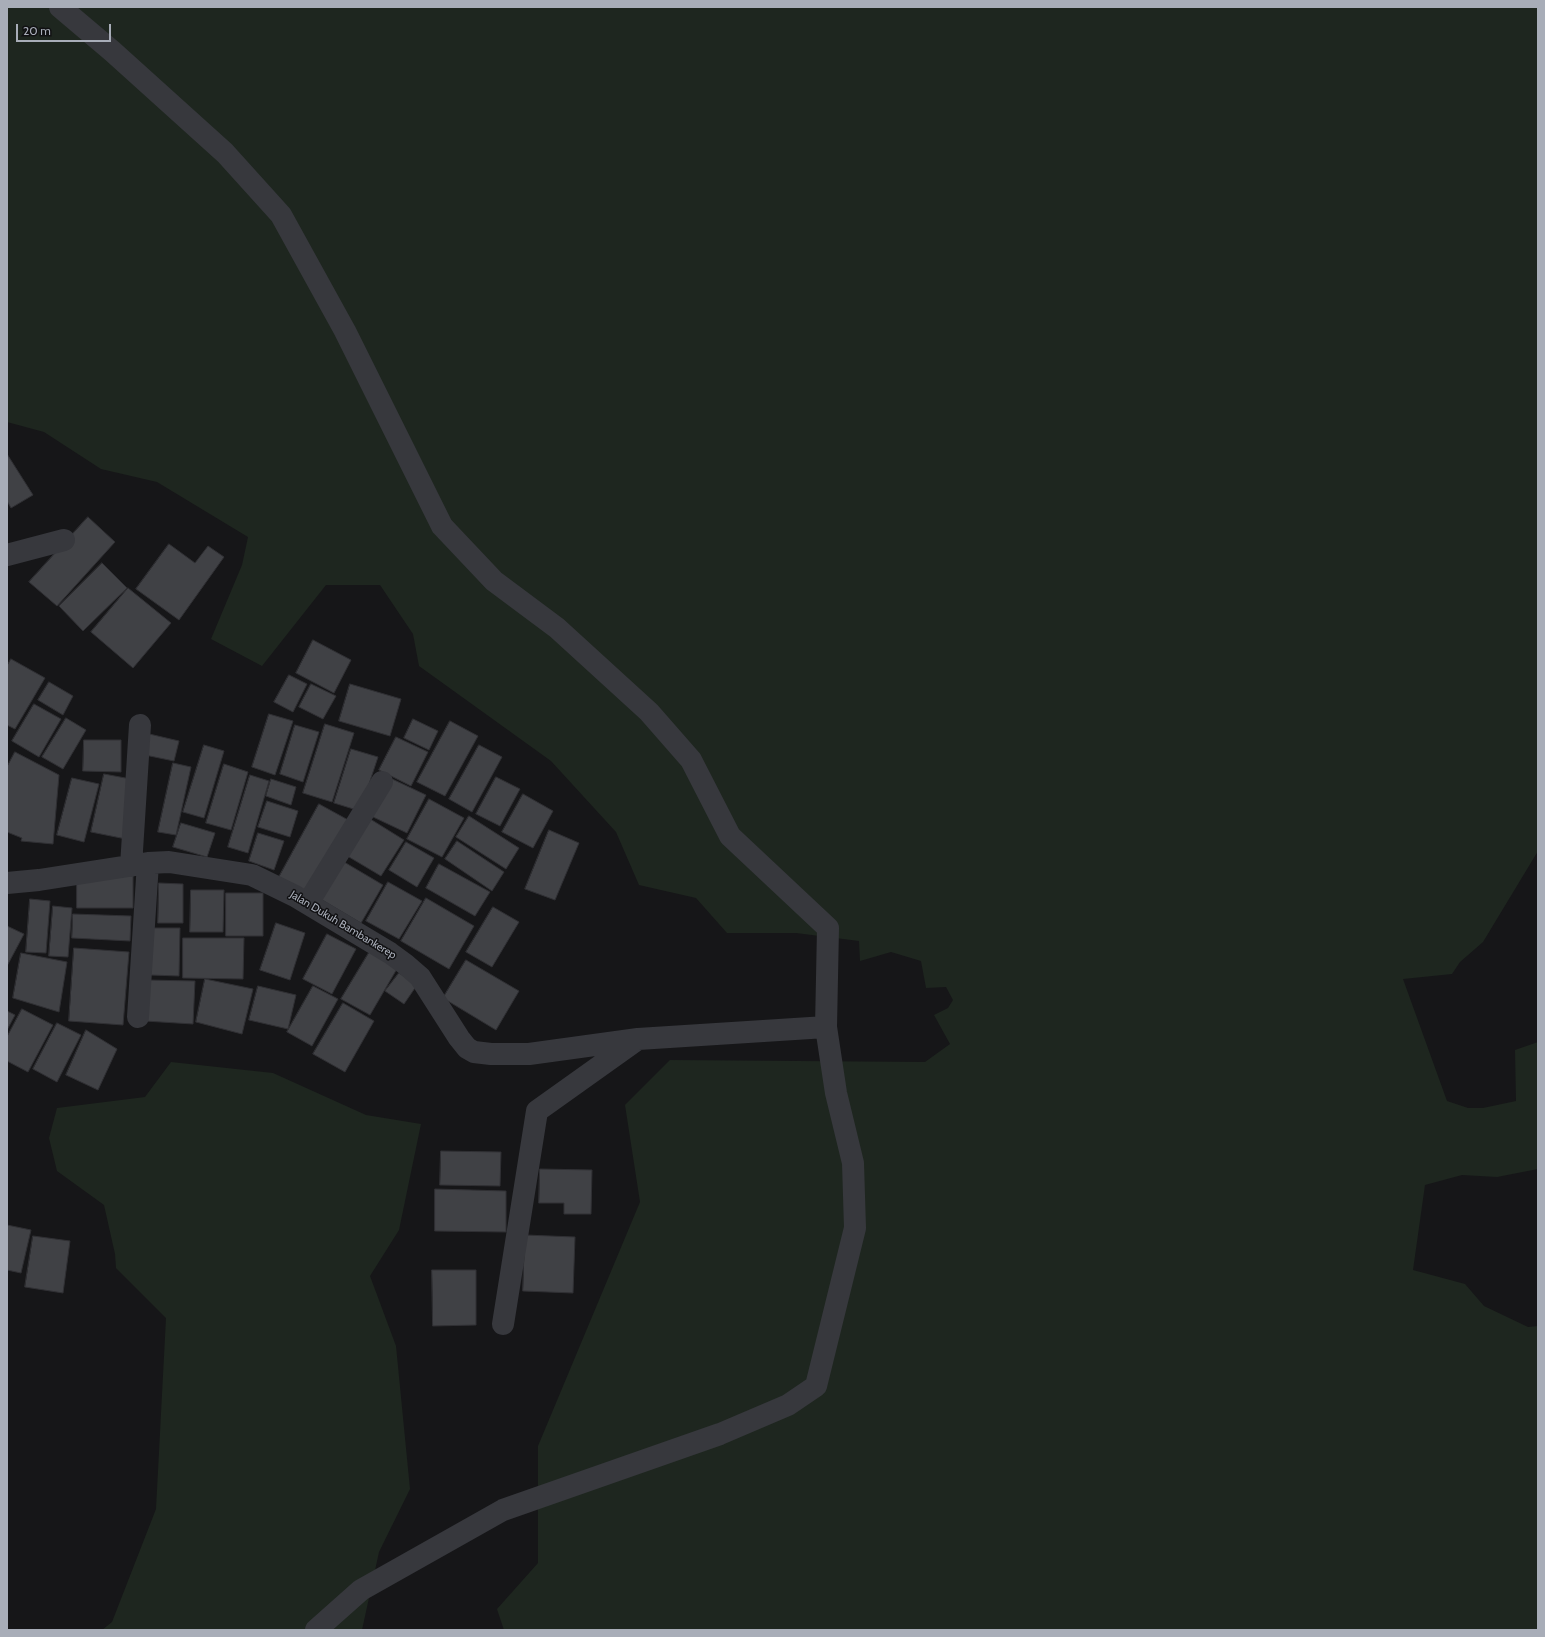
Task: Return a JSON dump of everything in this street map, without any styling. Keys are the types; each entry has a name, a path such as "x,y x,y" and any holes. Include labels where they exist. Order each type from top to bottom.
{"street":[{"path":"60,7 112,51 225,153 281,215 345,331 442,526 494,581 557,628 649,712 691,760 730,836 828,928 826,1027 836,1092 853,1163 855,1228 816,1386 788,1405 720,1434 503,1510 361,1590 316,1630"},
{"path":"7,555 64,540"},
{"path":"138,1017 140,725"},
{"path":"308,903 382,782"},
{"name":"Jalan Dukuh Bambankerep","path":"7,883 169,862 252,875 308,903 405,964 420,977 459,1038 467,1048 474,1052 491,1054 529,1054 638,1039 826,1027"},
{"path":"503,1324 537,1111 638,1039"}],"shaded area":[{"path":"7,7 1538,7 1538,851 1483,942 1460,962 1452,974 1403,979 1447,1101 1468,1108 1483,1108 1516,1101 1515,1050 1538,1042 1538,1169 1497,1177 1462,1175 1425,1185 1413,1270 1465,1284 1484,1306 1528,1327 1538,1326 1538,1630 504,1630 497,1609 538,1563 538,1446 640,1202 625,1105 670,1060 925,1062 950,1044 934,1015 948,1008 953,1000 946,987 926,988 921,961 891,952 860,961 859,941 796,933 727,933 696,898 639,885 616,832 551,761 419,666 413,634 380,585 326,585 262,666 211,639 242,565 248,537 157,482 101,469 44,432 7,422"},
{"path":"171,1062 273,1073 366,1115 421,1124 399,1230 370,1276 396,1346 410,1489 379,1552 362,1630 102,1630 112,1622 156,1509 166,1318 116,1268 115,1254 104,1205 57,1171 49,1138 57,1108 145,1097"}],"building":[{"path":"7,454 33,495 11,508 7,501"},
{"path":"88,517 115,542 57,606 29,582"},
{"path":"169,544 195,563 208,546 224,557 179,620 136,589"},
{"path":"102,563 127,588 83,631 59,606"},
{"path":"128,588 171,623 133,668 91,632"},
{"path":"313,640 351,660 334,693 296,673"},
{"path":"11,659 45,678 15,729 7,725 7,666"},
{"path":"289,675 307,684 293,712 274,702"},
{"path":"49,682 73,696 63,715 38,700"},
{"path":"311,684 336,696 323,719 299,707"},
{"path":"350,684 401,699 390,736 339,721"},
{"path":"34,704 61,719 39,757 12,741"},
{"path":"269,714 293,721 275,775 252,767"},
{"path":"66,718 86,730 63,769 42,757"},
{"path":"413,719 438,731 429,750 404,738"},
{"path":"450,721 478,736 445,796 417,782"},
{"path":"325,724 354,733 332,802 303,793"},
{"path":"295,725 319,732 303,782 280,774"},
{"path":"145,733 179,741 174,761 140,754"},
{"path":"396,737 428,752 411,786 379,770"},
{"path":"84,740 121,740 121,772 83,771"},
{"path":"204,745 224,751 204,818 183,812"},
{"path":"479,745 502,757 472,812 449,799"},
{"path":"351,749 378,757 360,811 334,803"},
{"path":"15,752 59,775 53,844 21,841 22,838 7,832 7,767"},
{"path":"173,763 191,767 176,835 158,832"},
{"path":"224,764 248,772 231,830 206,823"},
{"path":"104,774 136,780 126,839 91,832"},
{"path":"250,775 269,781 248,853 228,847"},
{"path":"496,777 520,789 500,826 476,814"},
{"path":"72,778 99,784 84,842 57,835"},
{"path":"390,778 426,795 407,833 371,816"},
{"path":"271,779 296,787 291,805 266,796"},
{"path":"523,794 553,811 533,848 502,832"},
{"path":"429,799 464,818 442,857 407,839"},
{"path":"267,801 298,811 290,837 258,827"},
{"path":"319,804 350,821 310,894 279,877"},
{"path":"469,816 519,848 506,869 456,837"},
{"path":"367,817 404,840 381,876 344,854"},
{"path":"181,823 215,833 207,857 173,847"},
{"path":"549,830 579,843 555,900 525,889"},
{"path":"258,833 284,841 274,870 249,861"},
{"path":"457,841 504,872 492,891 445,859"},
{"path":"406,842 434,858 417,887 389,870"},
{"path":"339,859 383,885 361,923 317,897"},
{"path":"439,864 490,892 475,916 426,888"},
{"path":"77,875 133,875 133,908 77,908"},
{"path":"388,882 422,901 399,939 366,921"},
{"path":"159,883 183,884 183,923 158,923"},
{"path":"191,890 224,890 223,932 190,932"},
{"path":"226,893 263,893 263,936 226,936"},
{"path":"426,898 474,926 449,969 401,941"},
{"path":"30,899 50,901 46,953 26,952"},
{"path":"53,906 72,908 68,957 49,956"},
{"path":"493,907 519,922 492,967 466,952"},
{"path":"73,914 131,916 130,941 72,938"},
{"path":"276,923 305,933 290,980 260,970"},
{"path":"7,926 24,934 7,966"},
{"path":"151,928 180,928 179,976 150,975"},
{"path":"327,934 356,949 332,994 303,979"},
{"path":"183,938 244,938 243,979 183,978"},
{"path":"74,948 129,952 123,1025 69,1021"},
{"path":"370,951 398,967 370,1015 341,999"},
{"path":"21,953 67,962 59,1012 13,998"},
{"path":"466,960 519,991 496,1030 443,998"},
{"path":"399,973 417,985 404,1004 385,991"},
{"path":"205,979 253,989 242,1034 196,1022"},
{"path":"147,980 195,981 193,1024 145,1021"},
{"path":"258,986 296,995 288,1029 249,1020"},
{"path":"313,986 338,999 312,1046 287,1032"},
{"path":"343,1003 374,1021 345,1072 313,1054"},
{"path":"22,1009 53,1025 28,1072 7,1061 7,1037"},
{"path":"7,1011 15,1015 7,1030"},
{"path":"57,1023 81,1035 57,1082 33,1069"},
{"path":"86,1030 117,1049 98,1090 66,1075"},
{"path":"441,1151 501,1152 500,1186 440,1185"},
{"path":"540,1169 592,1170 591,1214 564,1214 564,1203 539,1203"},
{"path":"435,1189 506,1191 506,1232 435,1231"},
{"path":"7,1225 31,1230 21,1273 7,1270"},
{"path":"525,1235 575,1237 573,1293 523,1291"},
{"path":"33,1236 70,1241 63,1293 25,1287"},
{"path":"432,1270 476,1270 476,1325 433,1326"}]}
